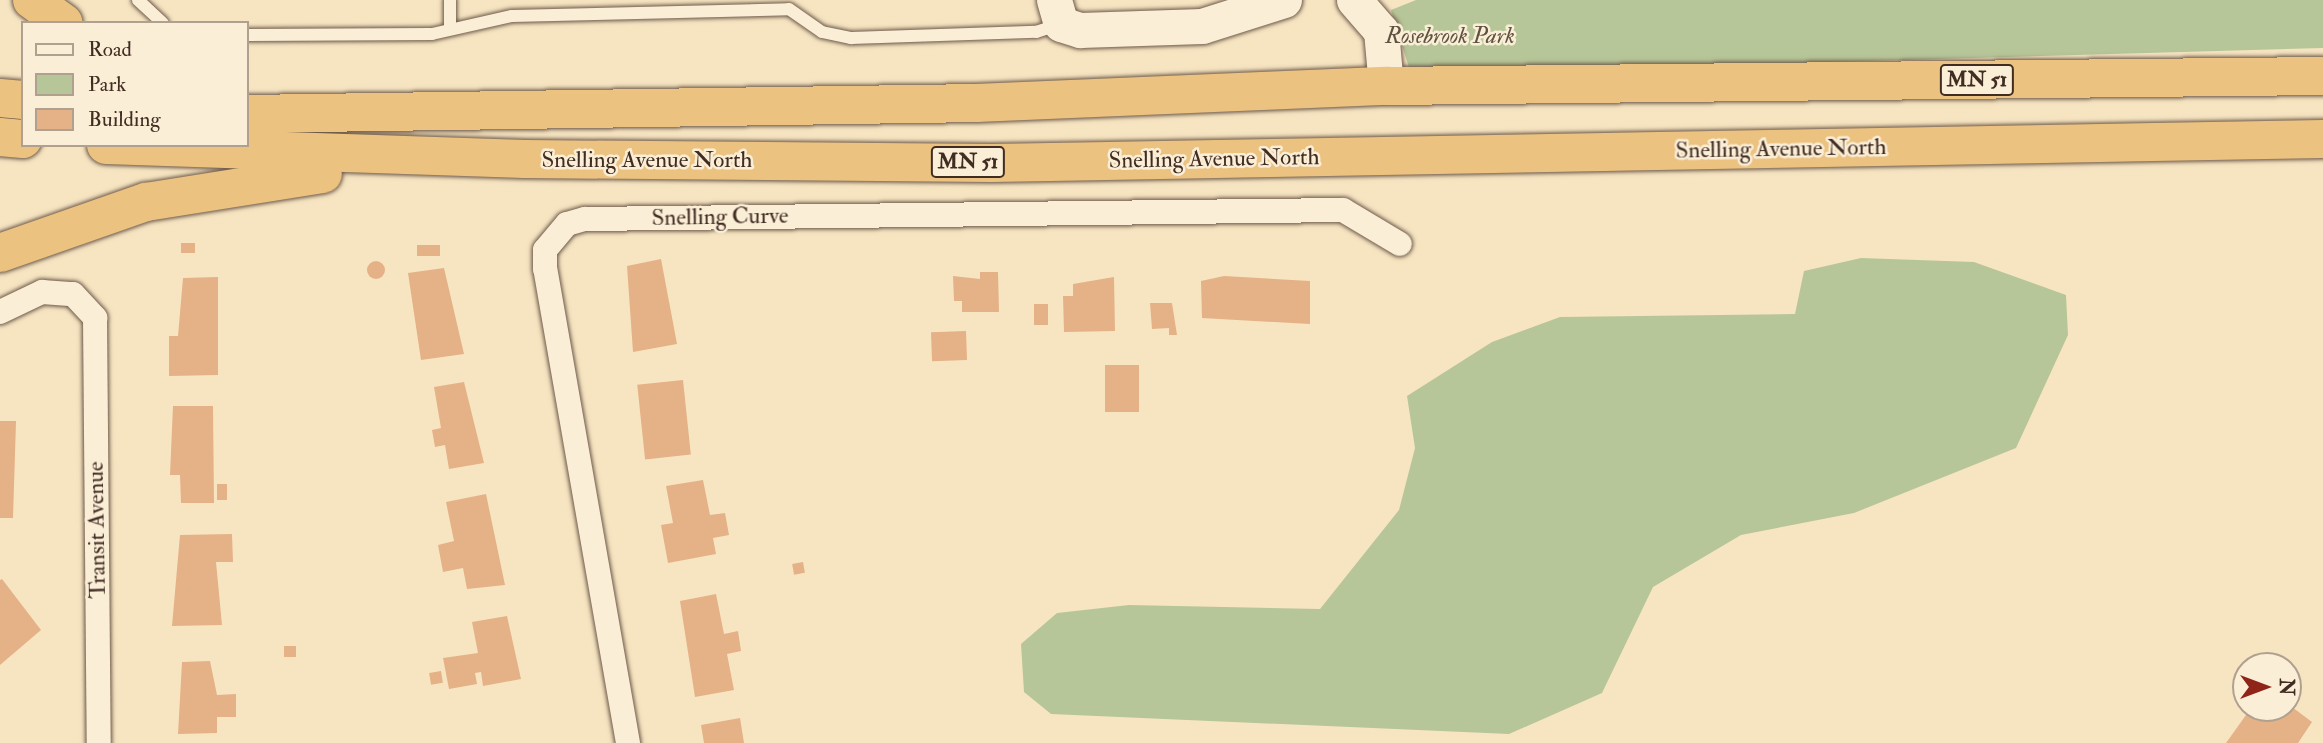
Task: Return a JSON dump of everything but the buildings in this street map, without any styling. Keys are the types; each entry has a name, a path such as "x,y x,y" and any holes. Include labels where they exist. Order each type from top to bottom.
{"highway":[{"path":"33,0 61,21"},
{"name":"MN 51","path":"248,114 977,103 1386,86 2323,76"},
{"path":"248,90 338,114"},
{"path":"0,98 21,100"},
{"path":"0,137 21,139"},
{"name":"Snelling Avenue North","path":"166,147 525,159 992,163 2323,139"},
{"path":"0,253 146,202 213,187 525,159"}],"street":[{"path":"1058,12 1080,30 1202,26 1284,0"},
{"path":"1354,0 1381,31 1386,86"},
{"name":"Snelling Curve","path":"628,743 544,269 545,250 567,224 585,219 1343,209 1400,244"},
{"name":"Transit Avenue","path":"0,312 43,292 73,294 95,318 99,743"}],"lane":[{"path":"138,0 161,21"},
{"path":"450,0 450,27"},
{"path":"248,35 432,34 450,27 512,16 789,4 822,32 851,38 1036,32 1058,12"}],"green space":[{"name":"Rosebrook Park","path":"1416,0 2323,0 2323,48 1411,74 1391,10"},
{"path":"1861,258 1974,262 2066,295 2068,335 2016,448 1854,513 1741,535 1653,587 1602,693 1509,734 1051,714 1024,692 1021,644 1057,613 1129,605 1320,609 1399,510 1415,448 1407,396 1492,342 1560,317 1795,314 1804,271"}]}
